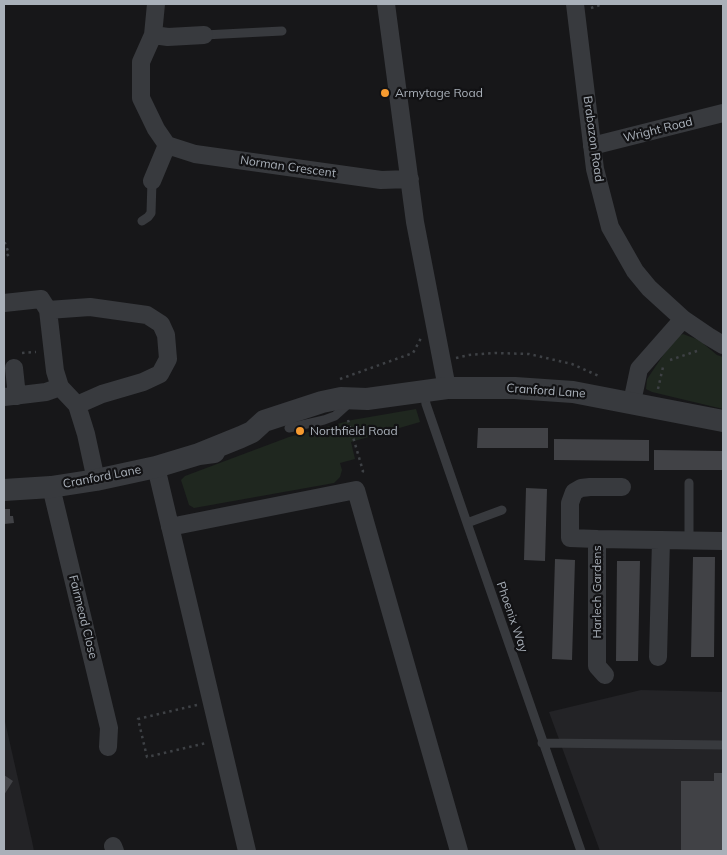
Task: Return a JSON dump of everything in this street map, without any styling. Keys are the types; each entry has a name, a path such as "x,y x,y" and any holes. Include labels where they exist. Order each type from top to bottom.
{"street":[{"path":"152,181 167,145 156,129 141,98 141,62 153,35 156,4"},
{"path":"386,4 415,222 446,388"},
{"name":"Brabazon Road","path":"575,4 595,170 610,227 635,271 649,288 683,319 719,342"},
{"path":"153,35 168,37 204,35"},
{"name":"Wright Road","path":"592,146 723,113"},
{"name":"Norman Crescent","path":"167,145 195,154 380,180 410,179"},
{"path":"4,303 41,299 48,310 55,371 60,387 77,406 86,434 96,480"},
{"path":"48,310 90,307 147,315 161,324 166,335 168,359 160,374 143,382 102,394 77,406"},
{"path":"632,402 639,369 683,319"},
{"path":"14,361 10,396 46,392 60,387"},
{"name":"Cranford Lane","path":"4,490 51,487 96,480 156,467 241,437 252,432 264,422 322,402 341,398 367,398 446,388 554,390 632,402 723,420"},
{"name":"Cranford Lane","path":"211,446 230,450 289,428 299,418 323,410 346,406 367,398"},
{"path":"156,467 247,851"},
{"name":"Fairmead Close","path":"51,487 110,728 108,747"},
{"path":"597,539 570,538 570,503 574,492 581,488 590,487 622,487"},
{"path":"170,527 356,490 459,851"},
{"name":"Harlech Gardens","path":"605,675 597,666 597,539 723,541"},
{"path":"658,657 661,540"}],"lane":[{"path":"204,35 282,30"},
{"path":"142,221 148,217 150,212 152,181"},
{"name":"Phoenix Way","path":"424,391 426,404 581,851"},
{"name":"Cranford Lane","path":"237,428 264,422"},
{"path":"689,483 689,540"},
{"path":"467,523 502,510"},
{"path":"542,743 723,745"}],"path":[{"path":"4,243 9,254 4,258"},
{"path":"337,380 413,353 423,335 435,325"},
{"path":"658,408 657,390 664,362 710,347 719,342"},
{"path":"14,361 53,350"},
{"path":"442,361 469,355 528,354 572,364 605,379"},
{"path":"346,406 363,471 356,490"},
{"path":"211,702 138,719 147,757 220,740"}],"shaded area":[{"path":"683,334 699,340 717,355 723,357 723,409 646,389 647,379 675,338"},
{"path":"416,409 420,422 351,442 355,459 340,463 342,470 340,477 334,483 194,508 189,505 181,480 185,476 289,437 352,420"},
{"path":"641,690 723,692 723,851 600,851 549,712"},
{"path":"4,717 32,841 34,851 4,851"}],"building":[{"path":"478,428 548,428 548,448 477,448"},
{"path":"554,439 649,440 649,461 554,460"},
{"path":"654,450 723,451 723,470 654,470"},
{"path":"526,488 547,489 545,561 524,560"},
{"path":"4,509 10,509 10,516 13,516 14,523 4,524"},
{"path":"693,557 715,557 714,657 691,657"},
{"path":"555,559 575,560 572,660 552,659"},
{"path":"617,561 640,561 638,661 616,661"},
{"path":"714,773 723,773 723,851 681,851 681,781 714,781"},
{"path":"4,775 13,781 4,795"}],"place":[{"name":"Armytage Road","path":"385,93"},
{"name":"Northfield Road","path":"300,431"}]}
